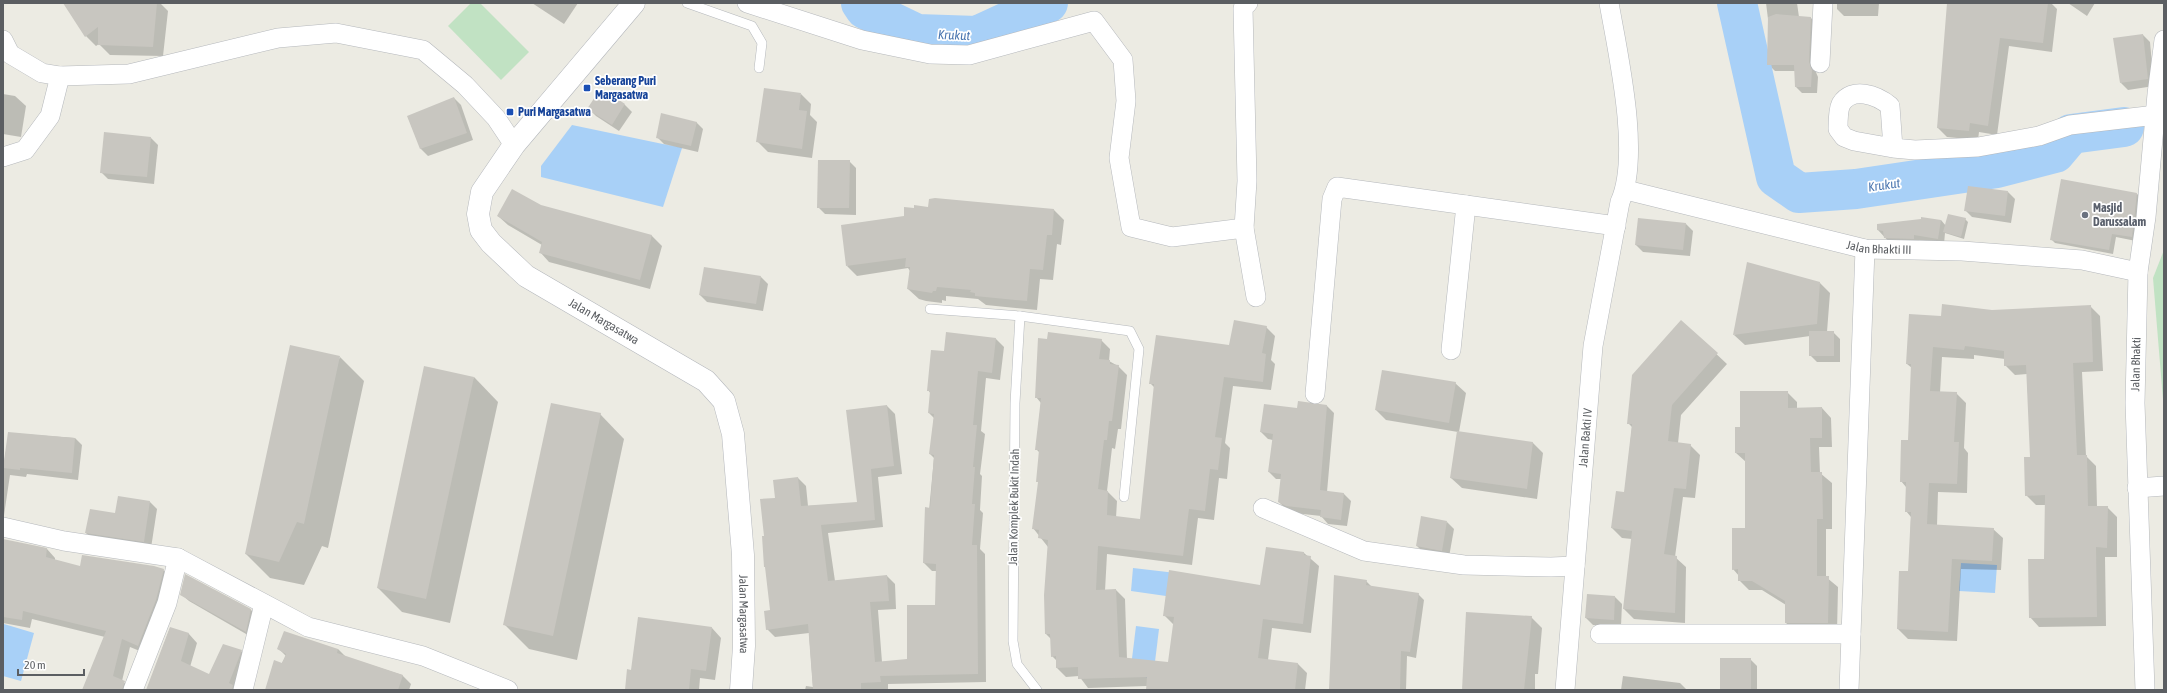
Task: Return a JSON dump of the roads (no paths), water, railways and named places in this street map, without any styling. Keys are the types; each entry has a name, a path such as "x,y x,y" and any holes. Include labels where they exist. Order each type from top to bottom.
{"street":[{"name":"Jalan Margasatwa","path":"634,3 514,146 482,192 478,214 481,230 491,244 526,276 706,381 724,401 733,434 743,554 744,646 741,690"},
{"path":"747,3 862,40 930,54 969,55 1094,21 1122,60 1126,101 1119,158 1131,227 1172,237 1244,228"},
{"path":"1248,3 1243,8 1247,181 1244,228 1256,297"},
{"name":"Jalan Bakti IV","path":"1565,690 1593,346 1620,202 1626,190 1628,157 1625,93 1609,3"},
{"path":"1820,63 1823,3"},
{"path":"3,40 10,54 42,73 60,76 129,74 278,38 336,33 422,50 465,84 496,118 514,146"},
{"name":"Jalan Bhakti","path":"2146,690 2142,607 2142,550 2137,488 2135,403 2138,272 2164,40"},
{"path":"3,157 25,150 50,116 60,76"},
{"path":"1893,148 1915,150 1978,147 2039,136 2070,125 2156,113"},
{"path":"1315,394 1332,199 1337,187 1616,226"},
{"name":"Jalan Bhakti III","path":"1626,190 1865,249 1962,252 2082,260 2138,272"},
{"path":"1450,350 1466,205"},
{"path":"1849,690 1865,249"},
{"path":"2137,488 2164,486"},
{"path":"1263,508 1364,551 1464,565 1551,567 1576,566"},
{"path":"3,527 64,541 178,558 308,627 423,656 508,690"},
{"path":"133,690 168,603 178,558"},
{"path":"243,690 264,604"},
{"path":"1600,634 1851,634"}],"lane":[{"path":"687,3 752,26 762,43 759,68"},
{"path":"930,309 1020,316 1122,328 1130,331 1136,338 1139,349 1124,497"},
{"name":"Jalan Komplek Bukit Indah","path":"1020,316 1015,403 1013,641 1017,664 1037,690"}],"water":[{"path":"572,125 682,148 663,207 541,177 541,166"},
{"path":"1961,563 1997,565 1995,593 1959,591"},
{"path":"1133,568 1176,573 1173,597 1131,591"},
{"path":"4,624 34,633 21,681 3,676"},
{"path":"1136,626 1159,629 1153,678 1130,675"}],"waterway":[{"name":"Krukut","path":"861,3 865,9 917,34 977,36 1048,3"},
{"name":"Krukut","path":"1737,3 1776,177 1799,193 1856,189 1997,168 2055,153 2071,134 2124,127"}],"place":[{"name":"Seberang Puri Margasatwa","path":"587,88"},
{"name":"Puri Margasatwa","path":"510,112"},
{"name":"Masjid Darussalam","path":"2085,215"}]}
